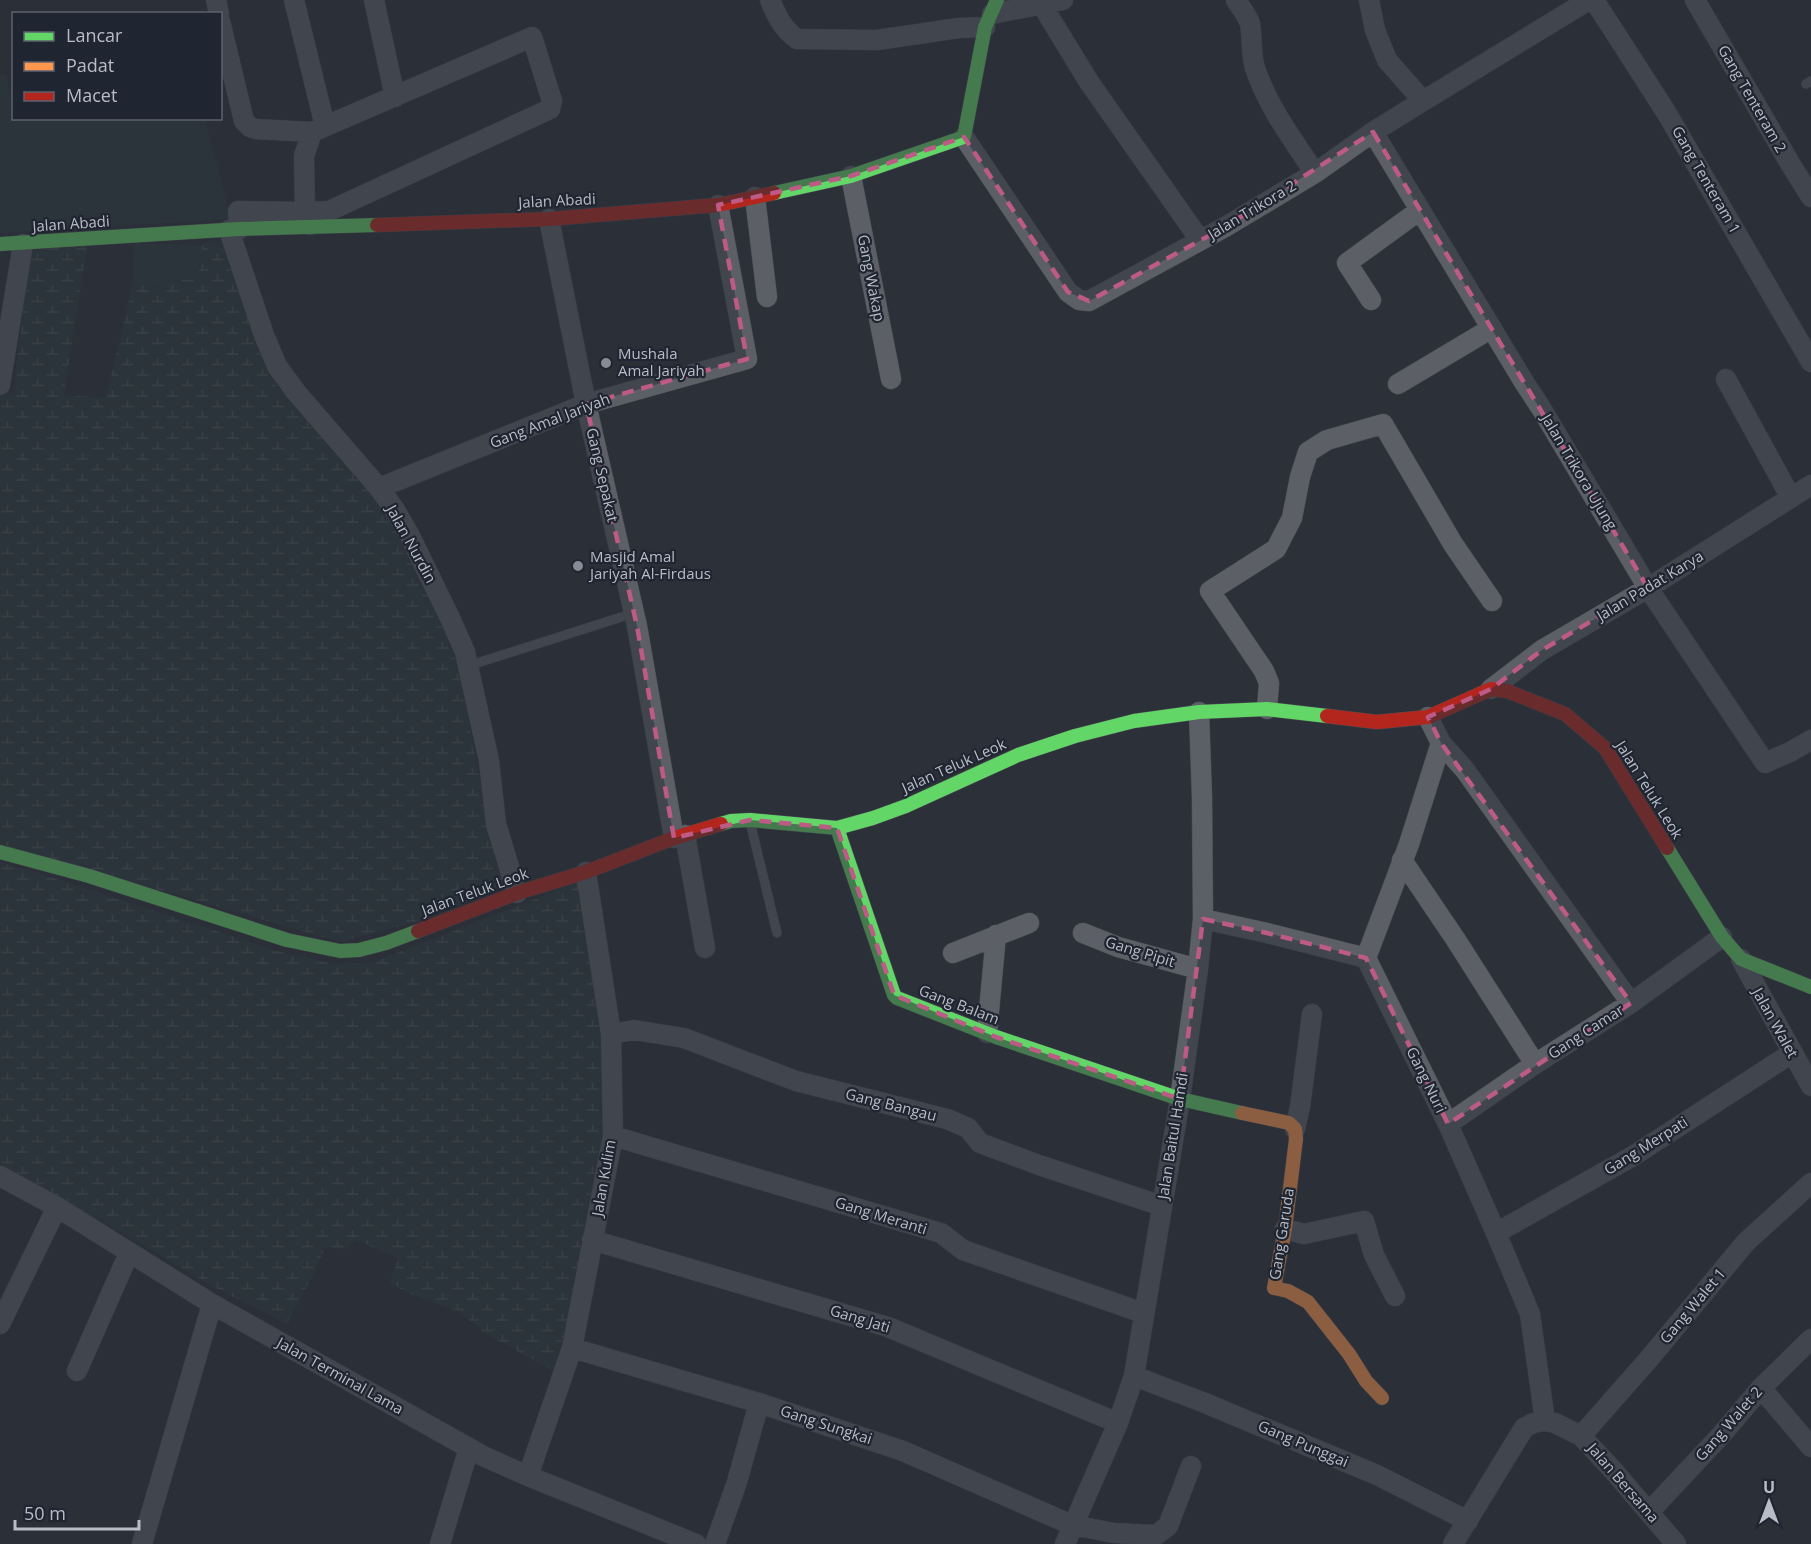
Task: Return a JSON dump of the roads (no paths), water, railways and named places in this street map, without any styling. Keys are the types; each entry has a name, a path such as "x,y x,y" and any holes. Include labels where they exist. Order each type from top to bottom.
{"street":[{"path":"294,0 318,129 304,156 308,220"},
{"path":"374,0 395,97"},
{"path":"770,0 780,23 787,32 798,39 877,40 959,28 991,14 1063,0"},
{"path":"1236,0 1250,22 1255,68 1264,91 1276,115 1315,172"},
{"path":"1369,0 1375,30 1387,60 1423,101"},
{"name":"Gang Tenteram 2","path":"1695,0 1811,197"},
{"name":"Jalan Trikora 2","path":"964,137 1068,292 1079,300 1089,301 1200,240 1315,172 1373,132 1585,1"},
{"name":"Gang Tenteram 1","path":"1585,1 1666,112 1811,362"},
{"path":"1042,5 1089,82 1200,240"},
{"path":"964,137 991,14"},
{"path":"222,29 244,121 256,129 318,129 532,37 552,101 550,109 308,220 235,224"},
{"name":"Jalan Trikora Ujung","path":"1373,132 1648,588 1765,763 1811,740"},
{"name":"Jalan Abadi","path":"308,220 549,219 718,205 852,176 964,137"},
{"name":"Gang Wakap","path":"852,176 891,379"},
{"path":"755,197 767,297"},
{"name":"Gang Amal Jariyah","path":"379,488 586,404 747,359 718,205"},
{"path":"1371,300 1347,263 1420,210"},
{"name":"Gang Sepakat","path":"549,219 586,404 634,613 679,836 705,948"},
{"name":"Jalan Abadi","path":"0,244 23,244 235,224"},
{"name":"Jalan Nurdin","path":"235,224 264,335 277,366 296,392 379,488 394,510 410,536 465,652 489,761 496,824 517,893"},
{"path":"0,385 23,244"},
{"path":"1398,384 1491,328"},
{"path":"1726,379 1791,498"},
{"path":"1267,709 1269,683 1264,671 1210,591 1276,549 1292,518 1300,477 1308,452 1327,440 1383,424 1453,544 1492,601"},
{"name":"Jalan Padat Karya","path":"1491,689 1542,650 1648,588 1811,485"},
{"name":"Jalan Teluk Leok","path":"0,852 89,876 287,940 340,951 359,950 386,943 517,893 586,872 679,836 731,821 750,820 837,828 873,818 906,806 1018,755 1075,736 1134,721 1199,712 1267,709 1377,722 1428,717 1491,689 1507,691 1565,714 1605,748 1722,937 1741,959 1811,987"},
{"name":"Jalan Baitul Hamdi","path":"1069,1535 1118,1423 1134,1376 1180,1099 1203,919 1199,712"},
{"path":"1428,717 1441,742 1465,770 1631,1003"},
{"path":"1203,919 1366,958 1409,844 1441,742"},
{"name":"Gang Balam","path":"837,828 894,995 901,1000 987,1033 1180,1099"},
{"path":"1402,860 1535,1064"},
{"name":"Jalan Kulim","path":"528,1476 572,1348 613,1136 611,1034 586,872"},
{"path":"953,952 1029,923"},
{"name":"Gang Pipit","path":"1083,933 1118,946 1198,969"},
{"path":"987,1033 996,935"},
{"name":"Gang Camar","path":"1448,1125 1535,1064 1631,1003 1722,937"},
{"name":"Gang Nuri","path":"1366,958 1448,1125 1530,1314 1545,1421"},
{"name":"Jalan Walet","path":"1741,959 1811,1086"},
{"name":"Gang Garuda","path":"1312,1014 1295,1129 1296,1139 1285,1229 1274,1288 1288,1291 1308,1302 1349,1354 1366,1381 1382,1398"},
{"name":"Gang Bangau","path":"611,1034 634,1030 684,1038 796,1081 947,1119 968,1128 980,1143 1162,1206"},
{"name":"Gang Merpati","path":"1496,1233 1634,1156 1792,1053"},
{"path":"1180,1099 1289,1123 1295,1129"},
{"name":"Gang Meranti","path":"613,1136 941,1233 963,1250 1143,1313"},
{"name":"Jalan Terminal Lama","path":"0,1176 57,1207 212,1304 485,1457 696,1544"},
{"name":"Gang Walet 1","path":"1581,1436 1746,1242 1807,1190"},
{"path":"0,1324 57,1207"},
{"path":"1285,1229 1304,1234 1364,1221 1374,1255 1395,1296"},
{"name":"Gang Jati","path":"592,1240 888,1327 1118,1423"},
{"path":"77,1371 129,1253"},
{"path":"142,1544 212,1304"},
{"name":"Gang Walet 2","path":"1649,1512 1722,1434 1761,1388 1811,1339"},
{"name":"Gang Sungkai","path":"572,1348 759,1403 903,1451 1069,1535 1114,1533 1155,1535 1168,1526 1191,1466"},
{"name":"Gang Punggai","path":"1134,1376 1205,1403 1377,1476 1468,1521"},
{"path":"1761,1388 1811,1448"},
{"path":"715,1544 737,1482 759,1403"},
{"path":"1454,1544 1524,1428 1545,1421"},
{"name":"Jalan Bersama","path":"1545,1421 1581,1436 1676,1544"},
{"path":"440,1544 469,1448"}],"lane":[{"path":"468,666 634,613"},
{"path":"750,820 777,933"}],"place":[{"name":"Mushala Amal Jariyah","path":"606,363"},
{"name":"Masjid Amal Jariyah Al-Firdaus","path":"578,566"}]}
